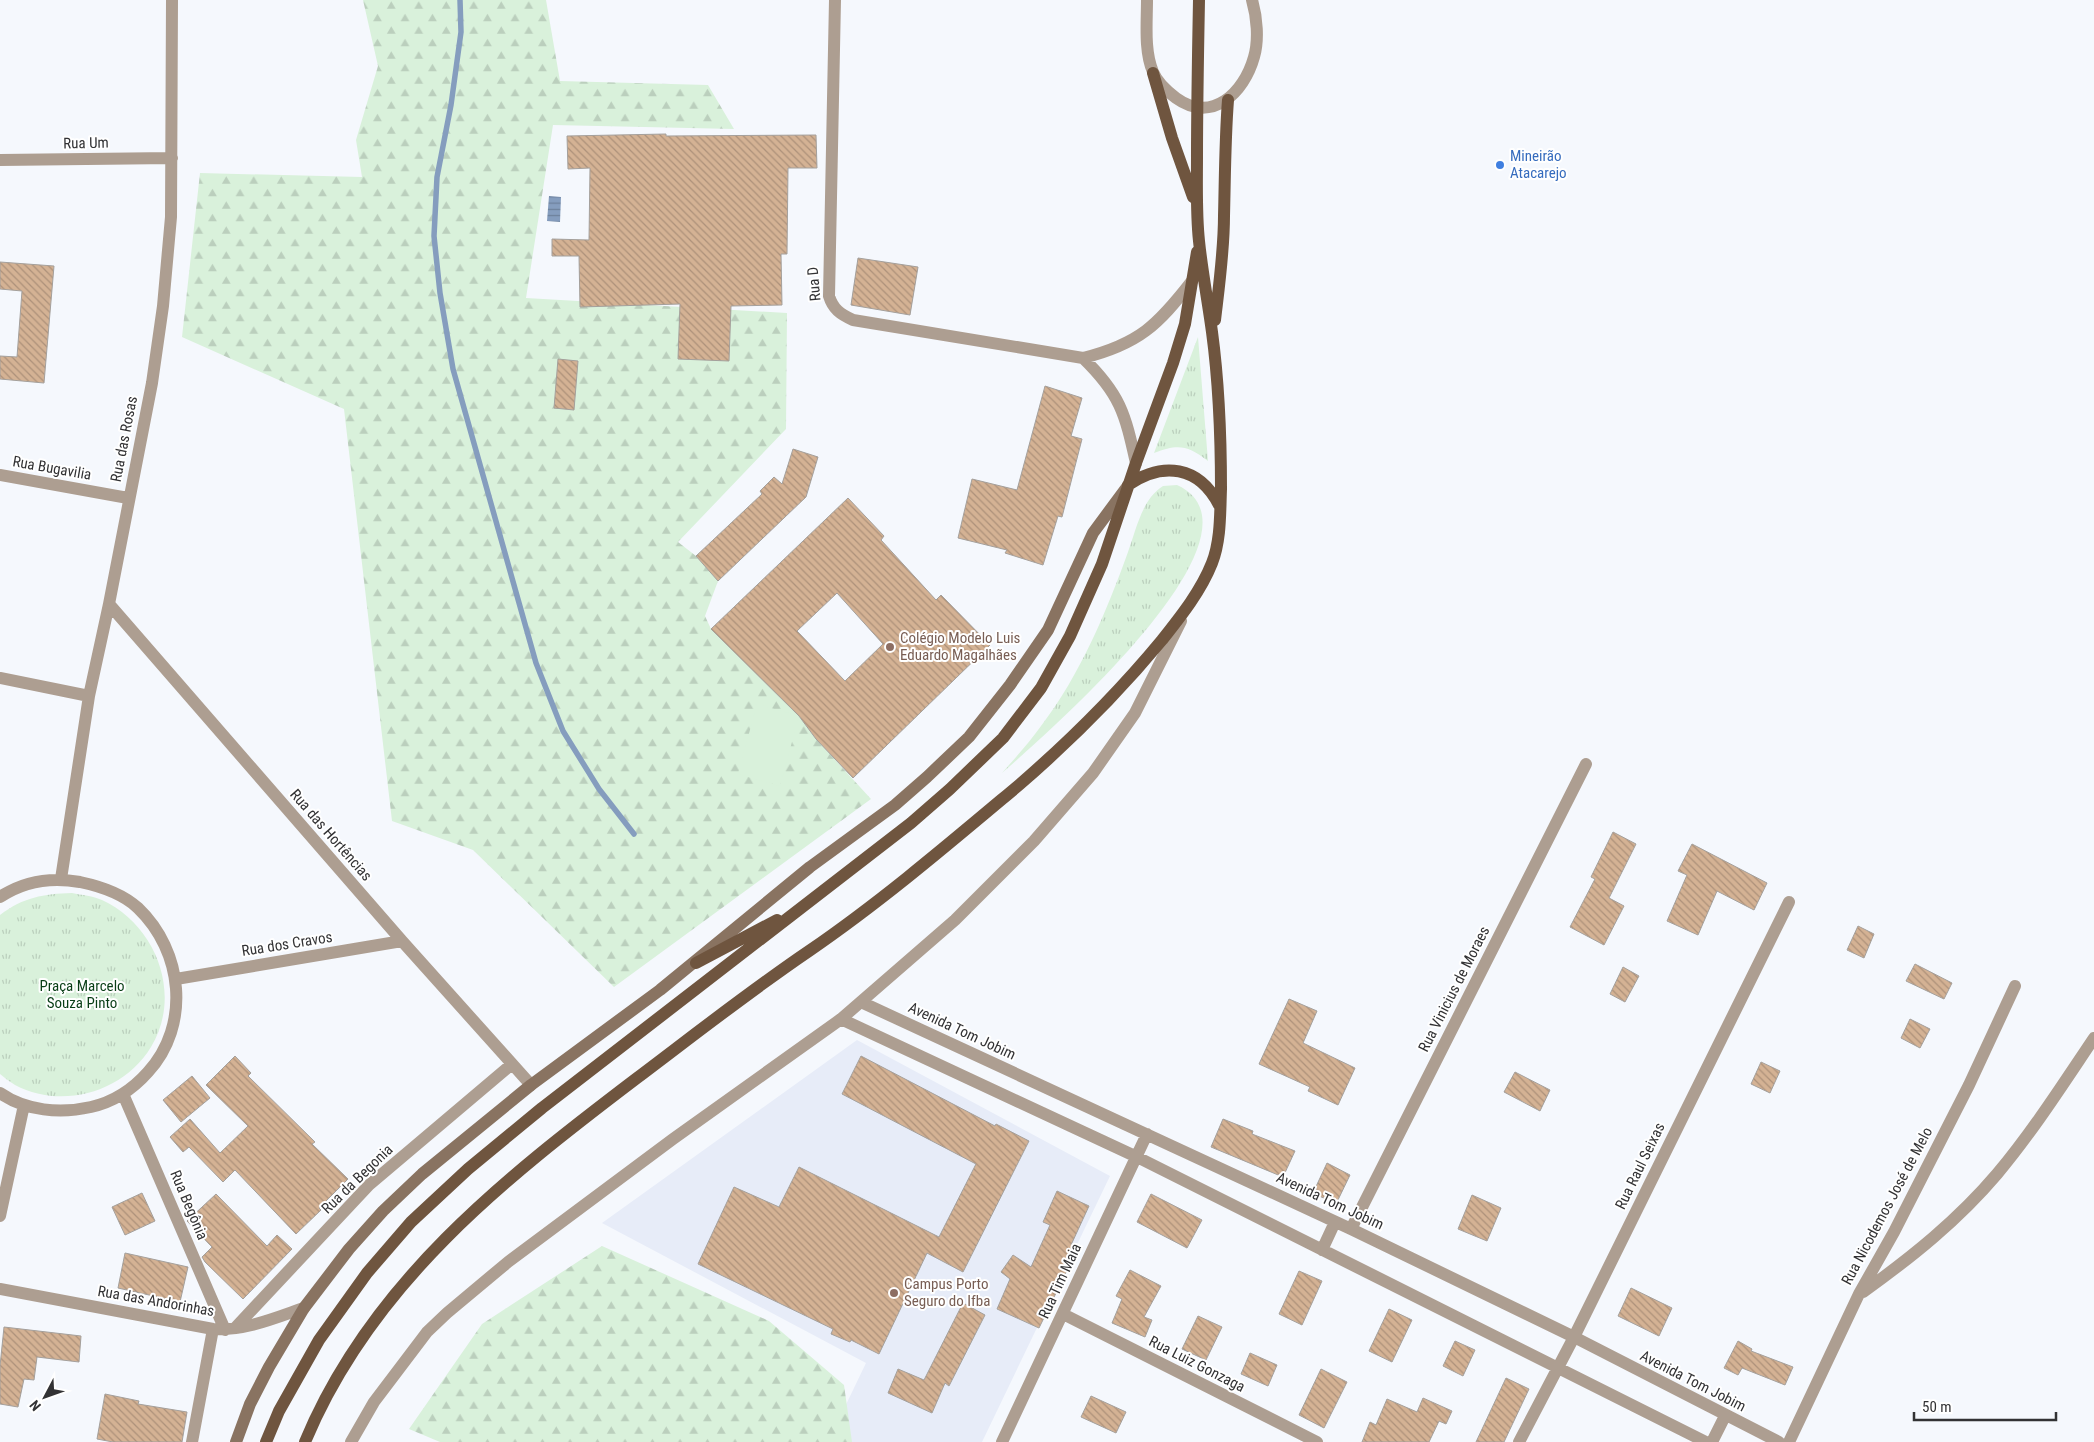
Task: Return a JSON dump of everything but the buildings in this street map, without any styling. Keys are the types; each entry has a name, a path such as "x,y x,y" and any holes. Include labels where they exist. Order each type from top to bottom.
{"main road":[{"path":"305,1442 318,1411 340,1372 392,1296 457,1225 539,1154 605,1102 734,1004 811,950 901,882 976,821 1049,759 1097,713 1140,666 1187,609 1212,563 1219,536 1220,507 1221,454 1213,338 1198,239 1197,107 1199,0"},
{"path":"1153,73 1172,138 1197,207"},
{"path":"1213,338 1222,258 1224,147 1228,100"},
{"path":"266,1442 279,1411 318,1340 367,1273 411,1222 468,1169 542,1108 918,818 1003,738 1041,688 1070,636 1102,564 1185,324 1198,239"},
{"path":"1128,485 1149,473 1172,470 1188,474 1202,482 1213,493 1220,507"},
{"path":"696,963 808,904"}],"street":[{"name":"Rua das Rosas","path":"61,879 89,696 152,383 163,306 171,217 172,0"},
{"name":"Rua D","path":"835,0 828,265 829,296 832,306 841,315 853,320 1083,358 1110,351 1136,339 1157,322 1192,281"},
{"path":"1147,0 1148,45 1153,73 1173,95 1185,104 1197,107 1212,107 1228,100 1241,85 1255,56 1257,38 1252,0"},
{"name":"Rua Um","path":"0,160 172,158"},
{"path":"1083,358 1104,379 1120,404 1130,433 1136,463"},
{"name":"Rua Bugavilia","path":"0,475 128,498"},
{"path":"236,1442 258,1389 304,1308 349,1249 383,1211 422,1174 531,1085 696,963 810,867 895,805 928,777 969,737 1010,685 1048,630 1093,533 1128,485"},
{"name":"Rua das Hortências","path":"109,604 402,941 531,1085"},
{"path":"352,1442 374,1402 385,1387 427,1332 447,1313 508,1262 673,1139 841,1019 962,913 1034,841 1092,773 1135,713 1187,609"},
{"path":"0,678 89,696"},
{"name":"Rua Vinicius de Moraes","path":"1351,1229 1586,764"},
{"path":"0,1093 24,1105 49,1110 74,1110 99,1105 122,1094 146,1075 167,1045 174,1023 177,1001 176,979 163,940 137,908 102,887 61,879 33,882 2,893"},
{"name":"Rua Raul Seixas","path":"1519,1442 1574,1337 1789,902"},
{"name":"Rua dos Cravos","path":"176,979 402,941"},
{"name":"Rua Nicodemos José de Melo","path":"1789,1442 1859,1294 1894,1232 1960,1103 2014,986"},
{"name":"Avenida Tom Jobim","path":"861,1002 1351,1229 1574,1337 1778,1442"},
{"path":"841,1019 1137,1157 1706,1442"},
{"path":"1859,1294 1917,1252 1957,1216 1996,1174 2032,1129 2094,1038"},
{"name":"Rua da Begonia","path":"225,1329 369,1185 512,1064"},
{"name":"Rua Begônia","path":"122,1094 225,1329"},
{"path":"0,1216 24,1105"},
{"name":"Rua Tim Maia","path":"1002,1442 1147,1134"},
{"path":"1322,1250 1336,1222"},
{"name":"Rua das Andorinhas","path":"0,1289 225,1329 269,1320 304,1308"},
{"name":"Rua Luiz Gonzaga","path":"1063,1314 1317,1442"},
{"path":"192,1442 225,1329"},
{"path":"1712,1442 1725,1416"}],"shaded area":[{"name":"Campus Porto Seguro do Ifba","path":"857,1040 1110,1176 982,1442 828,1442 866,1363 602,1223"}],"green space":[{"path":"363,0 546,0 560,81 708,85 734,129 553,125 526,298 787,313 786,429 678,542 696,556 718,581 705,616 711,629 799,716 816,739 871,799 614,987 473,850 392,821 344,409 182,337 200,173 362,177 356,140 378,66"},
{"path":"1198,337 1208,461 1188,449 1176,447 1154,453"},
{"path":"1177,485 1201,509 1199,545 1177,588 1143,634 1102,679 1002,773 1041,726 1080,665 1111,598 1145,507 1163,486"},
{"path":"757,704 799,716 780,786 738,774"},
{"name":"Praça Marcelo Souza Pinto","path":"72,893 102,900 121,911 137,926 150,944 159,963 164,984 164,1005 160,1026 151,1047 139,1063 125,1075 108,1085 90,1092 72,1096 52,1096 33,1092 15,1085 0,1074 0,915 26,900 52,894"},
{"path":"602,1246 769,1321 844,1385 852,1442 440,1442 409,1429 482,1324"}],"water":[{"path":"549,196 561,197 560,222 547,221"}],"waterway":[{"path":"460,0 461,32 451,105 437,177 434,236 440,293 453,369 536,663 563,731 599,789 634,834"}],"place":[{"name":"Mineirão Atacarejo","path":"1500,165"},
{"name":"Colégio Modelo Luis Eduardo Magalhães","path":"890,647"},
{"name":"Campus Porto Seguro do Ifba","path":"894,1293"}]}
